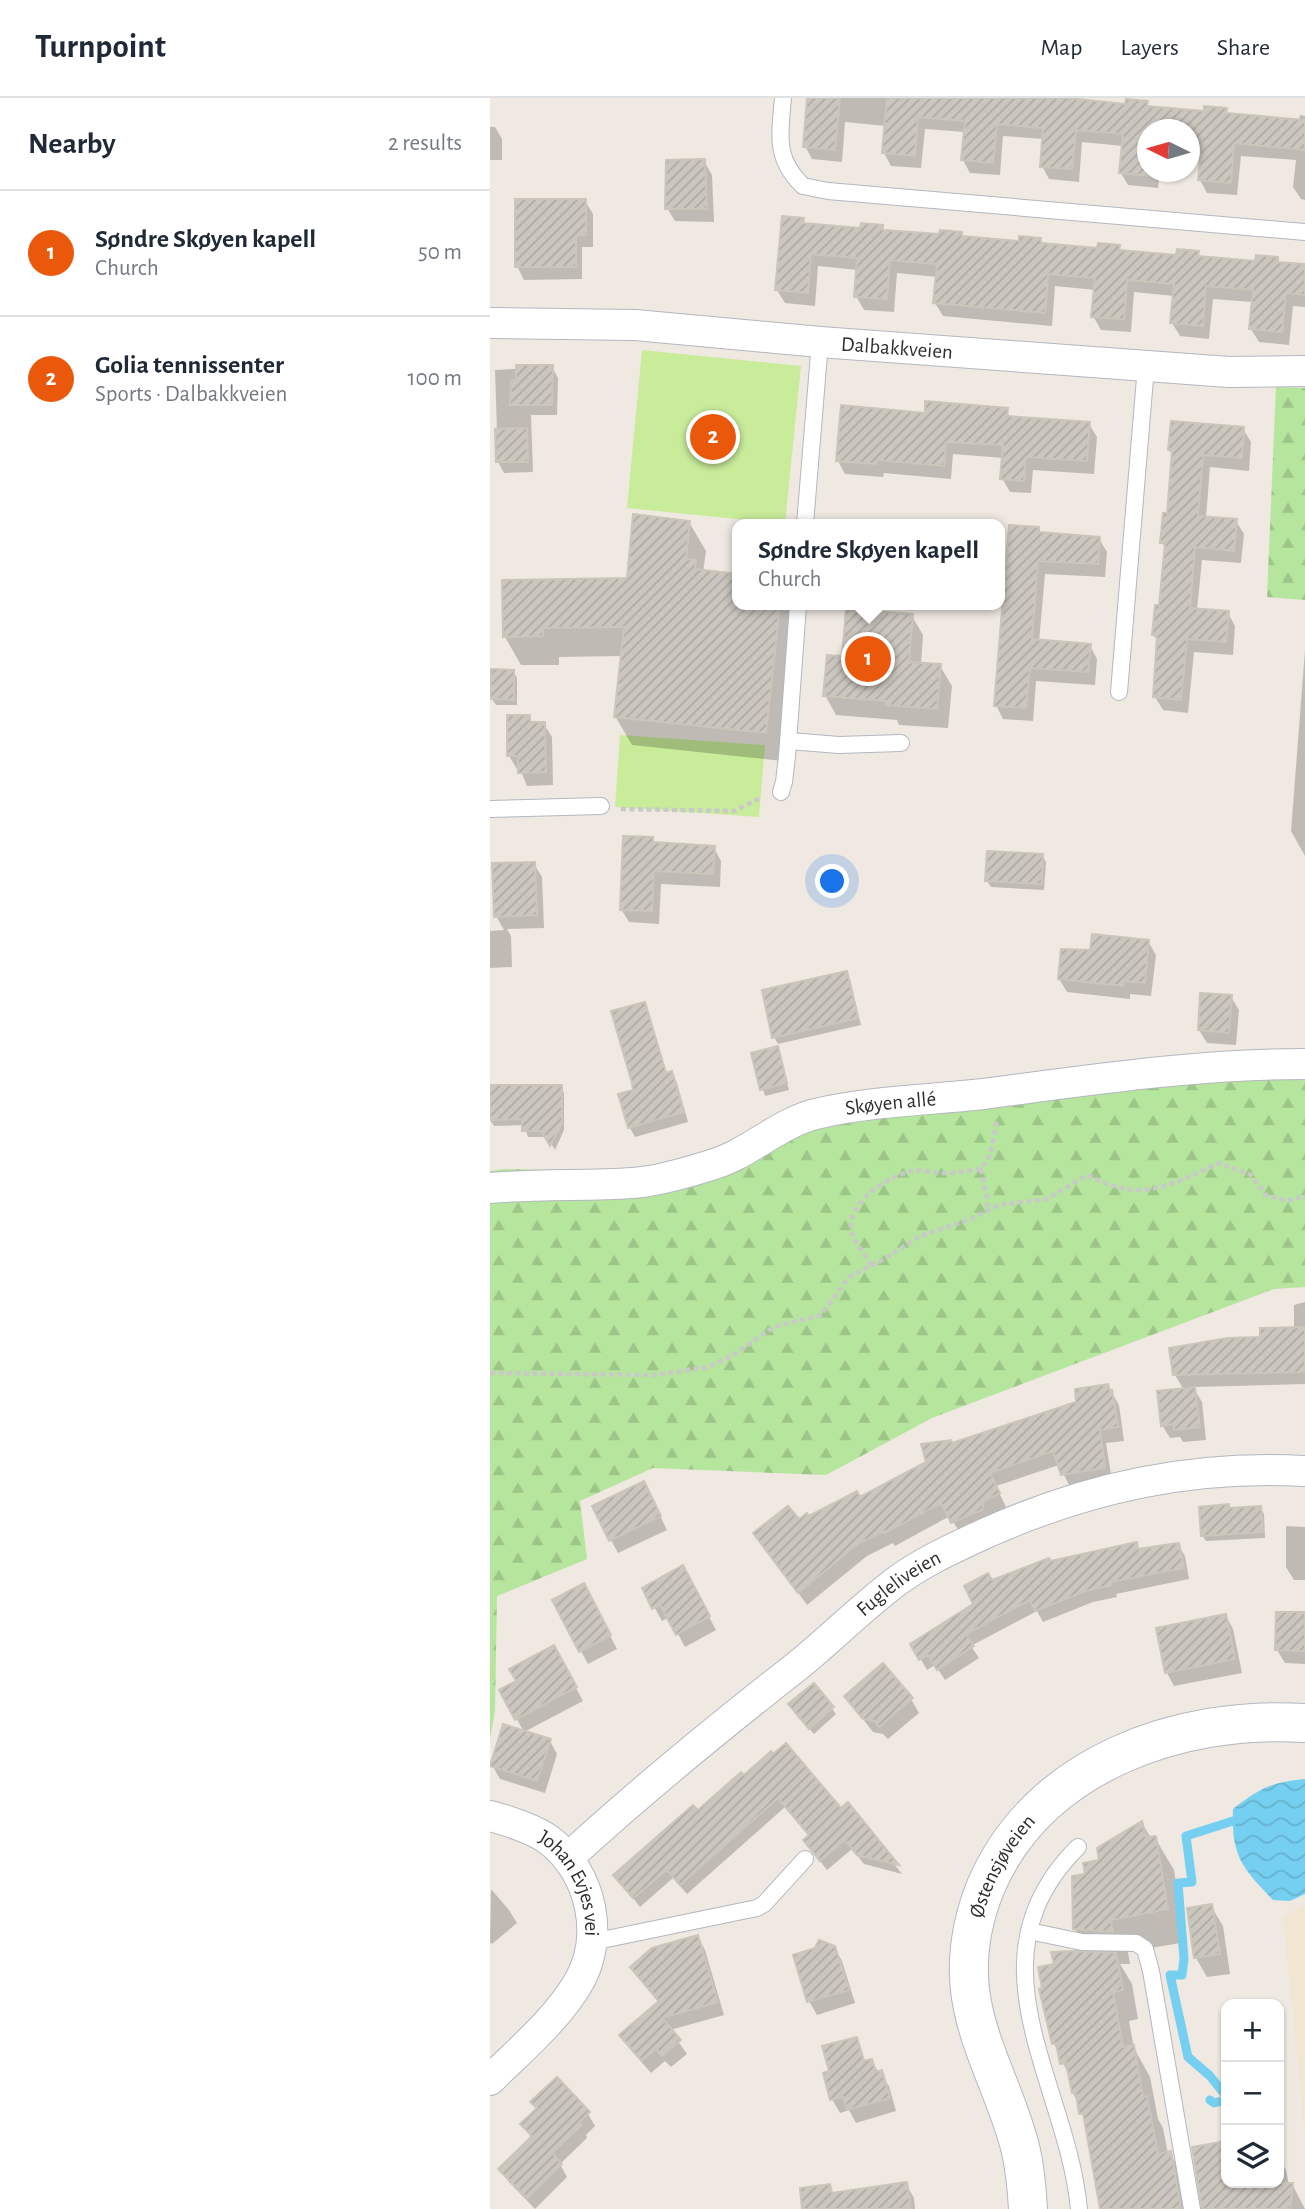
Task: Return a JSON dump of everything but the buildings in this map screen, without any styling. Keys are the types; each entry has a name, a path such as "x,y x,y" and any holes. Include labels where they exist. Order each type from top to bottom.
{"main road":[{"name":"Østensjøveien","path":"1028,2209 1021,2150 975,2022 970,1987 969,1954 975,1920 984,1891 1005,1849 1026,1821 1046,1801 1094,1767 1140,1745 1197,1729 1237,1724 1305,1723"}],"street":[{"name":"Dalbakkveien","path":"490,323 615,324 1228,372 1305,371"},
{"name":"Skøyen allé","path":"490,1188 656,1180 714,1164 744,1151 796,1120 817,1113 863,1105 1161,1071 1250,1064 1305,1064"},
{"name":"Fugleliveien","path":"569,1857 635,1797 897,1582 919,1567 1026,1515 1087,1494 1146,1480 1239,1469 1305,1471"},
{"name":"Johan Evjes vei","path":"490,1816 547,1838 569,1857 582,1878 592,1919 592,1942 579,1982 566,2000 490,2080"}],"lane":[{"path":"783,98 781,149 785,165 803,186 828,191 1305,232"},
{"path":"805,519 820,342"},
{"path":"1119,692 1146,366"},
{"path":"781,792 785,782 789,741 798,610"},
{"path":"789,741 839,745 901,743"},
{"path":"490,809 601,806"},
{"path":"1078,1847 1057,1868 1041,1896 1025,1950 1027,2009 1039,2058 1063,2128 1079,2209"},
{"path":"592,1942 757,1908 764,1904 805,1859"},
{"path":"1029,1931 1082,1942 1136,1943 1145,1949 1192,2209"}],"path":[{"path":"601,806 614,809 734,811 761,797 781,792"},
{"path":"871,1265 852,1232 851,1219 856,1208 873,1191 893,1177 913,1171 960,1173 981,1169 990,1156 1002,1091"},
{"path":"490,1373 657,1375 708,1367 733,1355 774,1327 821,1315 849,1277 920,1236 971,1219 999,1205 1047,1199 1087,1175 1107,1184 1136,1190 1157,1187 1219,1163 1251,1175 1266,1195 1287,1200 1305,1196"},
{"path":"981,1169 987,1211"}],"shaded area":[{"path":"1305,1904 1305,2135 1283,1917"}],"green space":[{"path":"642,350 801,366 786,519 736,519 627,508"},
{"path":"1276,387 1305,388 1305,600 1267,597"},
{"path":"620,735 765,745 759,817 615,807"},
{"path":"1305,1069 1305,1287 1274,1289 932,1418 826,1475 653,1468 580,1501 587,1559 497,1596 495,1710 490,1739 490,1171 504,1169 688,1173 799,1117"}],"water":[{"path":"1305,1779 1305,1894 1290,1901 1273,1900 1253,1879 1241,1860 1234,1839 1233,1809 1266,1788"}],"waterway":[{"path":"1210,2100 1214,2103 1226,2100 1226,2096 1210,2076 1188,2057 1170,1975 1182,1975 1184,1959 1178,1883 1192,1882 1186,1836 1233,1821"}],"place":[{"name":"Golia tennissenter","path":"713,437"},
{"name":"Søndre Skøyen kapell","path":"868,659"}]}
